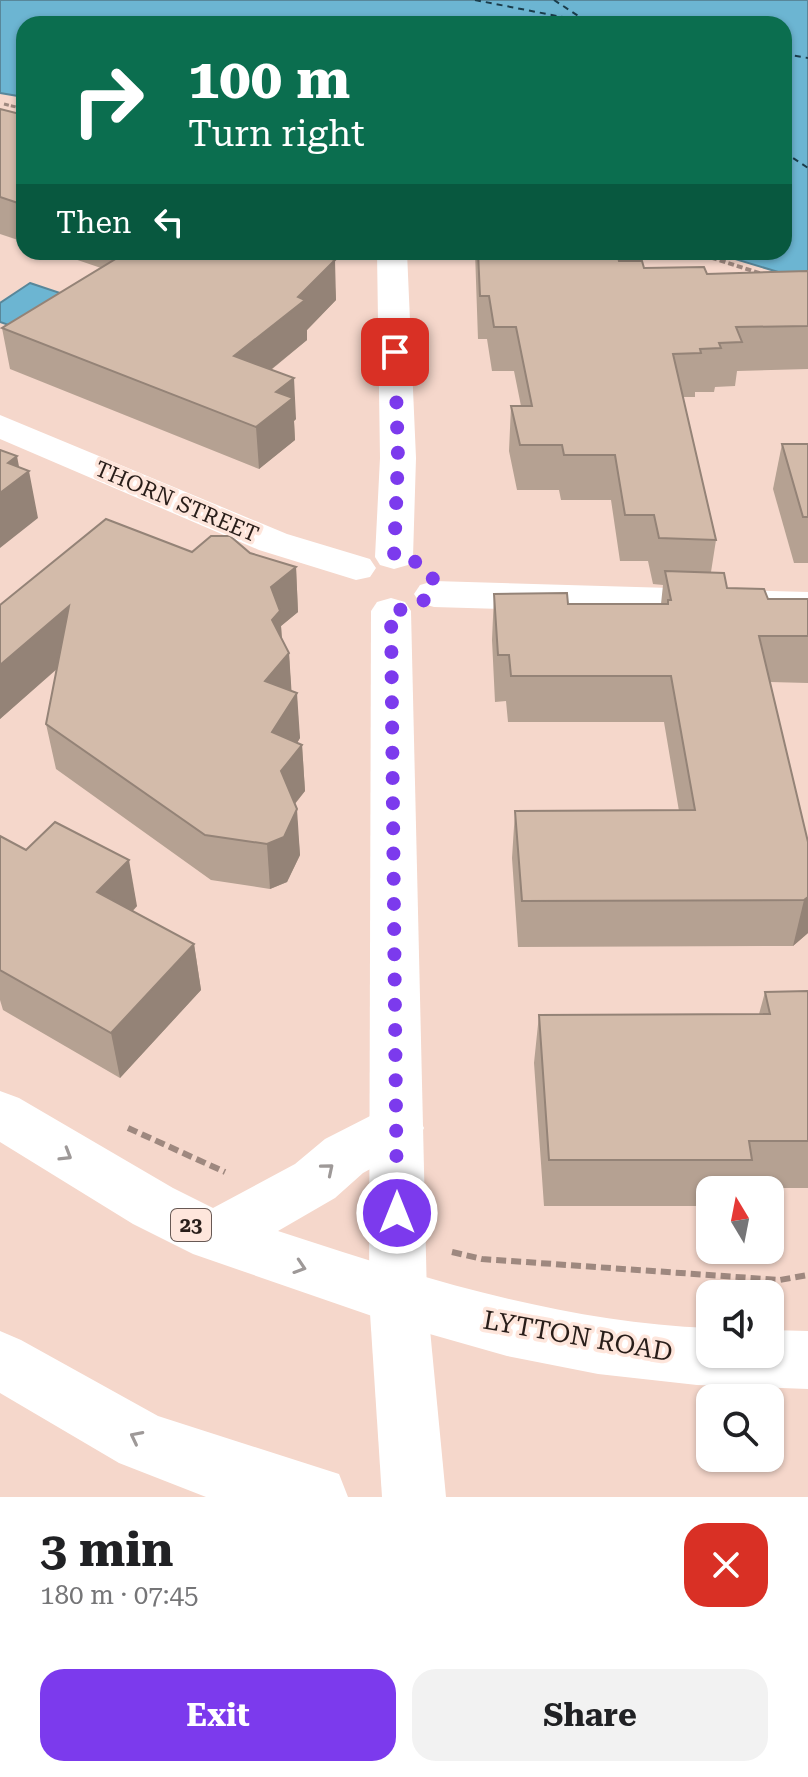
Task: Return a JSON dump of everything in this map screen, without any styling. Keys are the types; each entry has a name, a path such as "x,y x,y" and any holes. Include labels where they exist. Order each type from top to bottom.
{"street":[{"path":"392,260 398,458 394,557"},
{"name":"THORN STREET","path":"0,426 273,542 356,568"},
{"path":"414,1497 398,1298 397,1128 412,602 434,579 429,570 416,561 394,557 371,560 356,568 350,576 350,593 363,605 412,602 808,605"},
{"name":"23","path":"0,1114 153,1206 213,1236 398,1298"},
{"path":"213,1236 315,1181 344,1156 397,1128"},
{"name":"LYTTON ROAD","path":"398,1298 507,1328 598,1345 697,1356 808,1360"},
{"path":"0,1360 141,1441 220,1482 316,1497"}],"path":[{"path":"4,104 16,107"},
{"path":"718,260 765,276"},
{"path":"482,1259 780,1280 808,1275"}],"water":[{"path":"0,0 808,0 808,281 738,260 792,260 792,16 16,16 16,96 0,93"},
{"path":"30,283 69,296 20,329 0,322 0,303"}],"building":[{"path":"0,109 16,113 16,202 0,197"},
{"path":"114,260 335,260 298,297 305,300 234,356 294,378 276,392 293,398 256,427 2,328"},
{"path":"478,260 642,261 644,268 704,267 707,274 808,271 808,326 736,327 742,342 719,343 721,348 700,349 701,353 673,354 716,540 659,538 654,515 625,515 615,455 564,455 562,445 520,445 511,406 532,406 516,327 494,327 489,296 480,296"},
{"path":"782,444 808,444 808,517 803,517"},
{"path":"0,450 17,456 8,463 29,471 0,493"},
{"path":"106,519 192,552 211,536 230,536 250,553 296,567 271,587 280,611 272,620 289,653 265,681 297,693 272,732 302,745 281,771 297,809 284,837 267,844 205,835 46,724 69,606 0,665 0,605"},
{"path":"665,571 724,573 727,588 764,589 768,599 808,599 808,636 759,636 808,842 808,897 804,900 522,901 515,811 695,810 671,676 511,676 509,655 498,655 494,594 567,593 568,604 668,604 671,600"},
{"path":"55,822 129,860 97,892 194,944 111,1033 0,970 0,836 26,850"},
{"path":"808,991 808,1141 749,1141 752,1160 549,1160 539,1015 770,1014 765,992"}],"ferry route":[{"path":"475,0 557,16"},
{"path":"554,0 578,16"},
{"path":"792,55 808,58"},
{"path":"792,157 808,168"}],"route":[{"path":"395,352 398,458 394,557 416,561 429,570 435,589 434,594 418,606 391,611 397,1213"}]}
